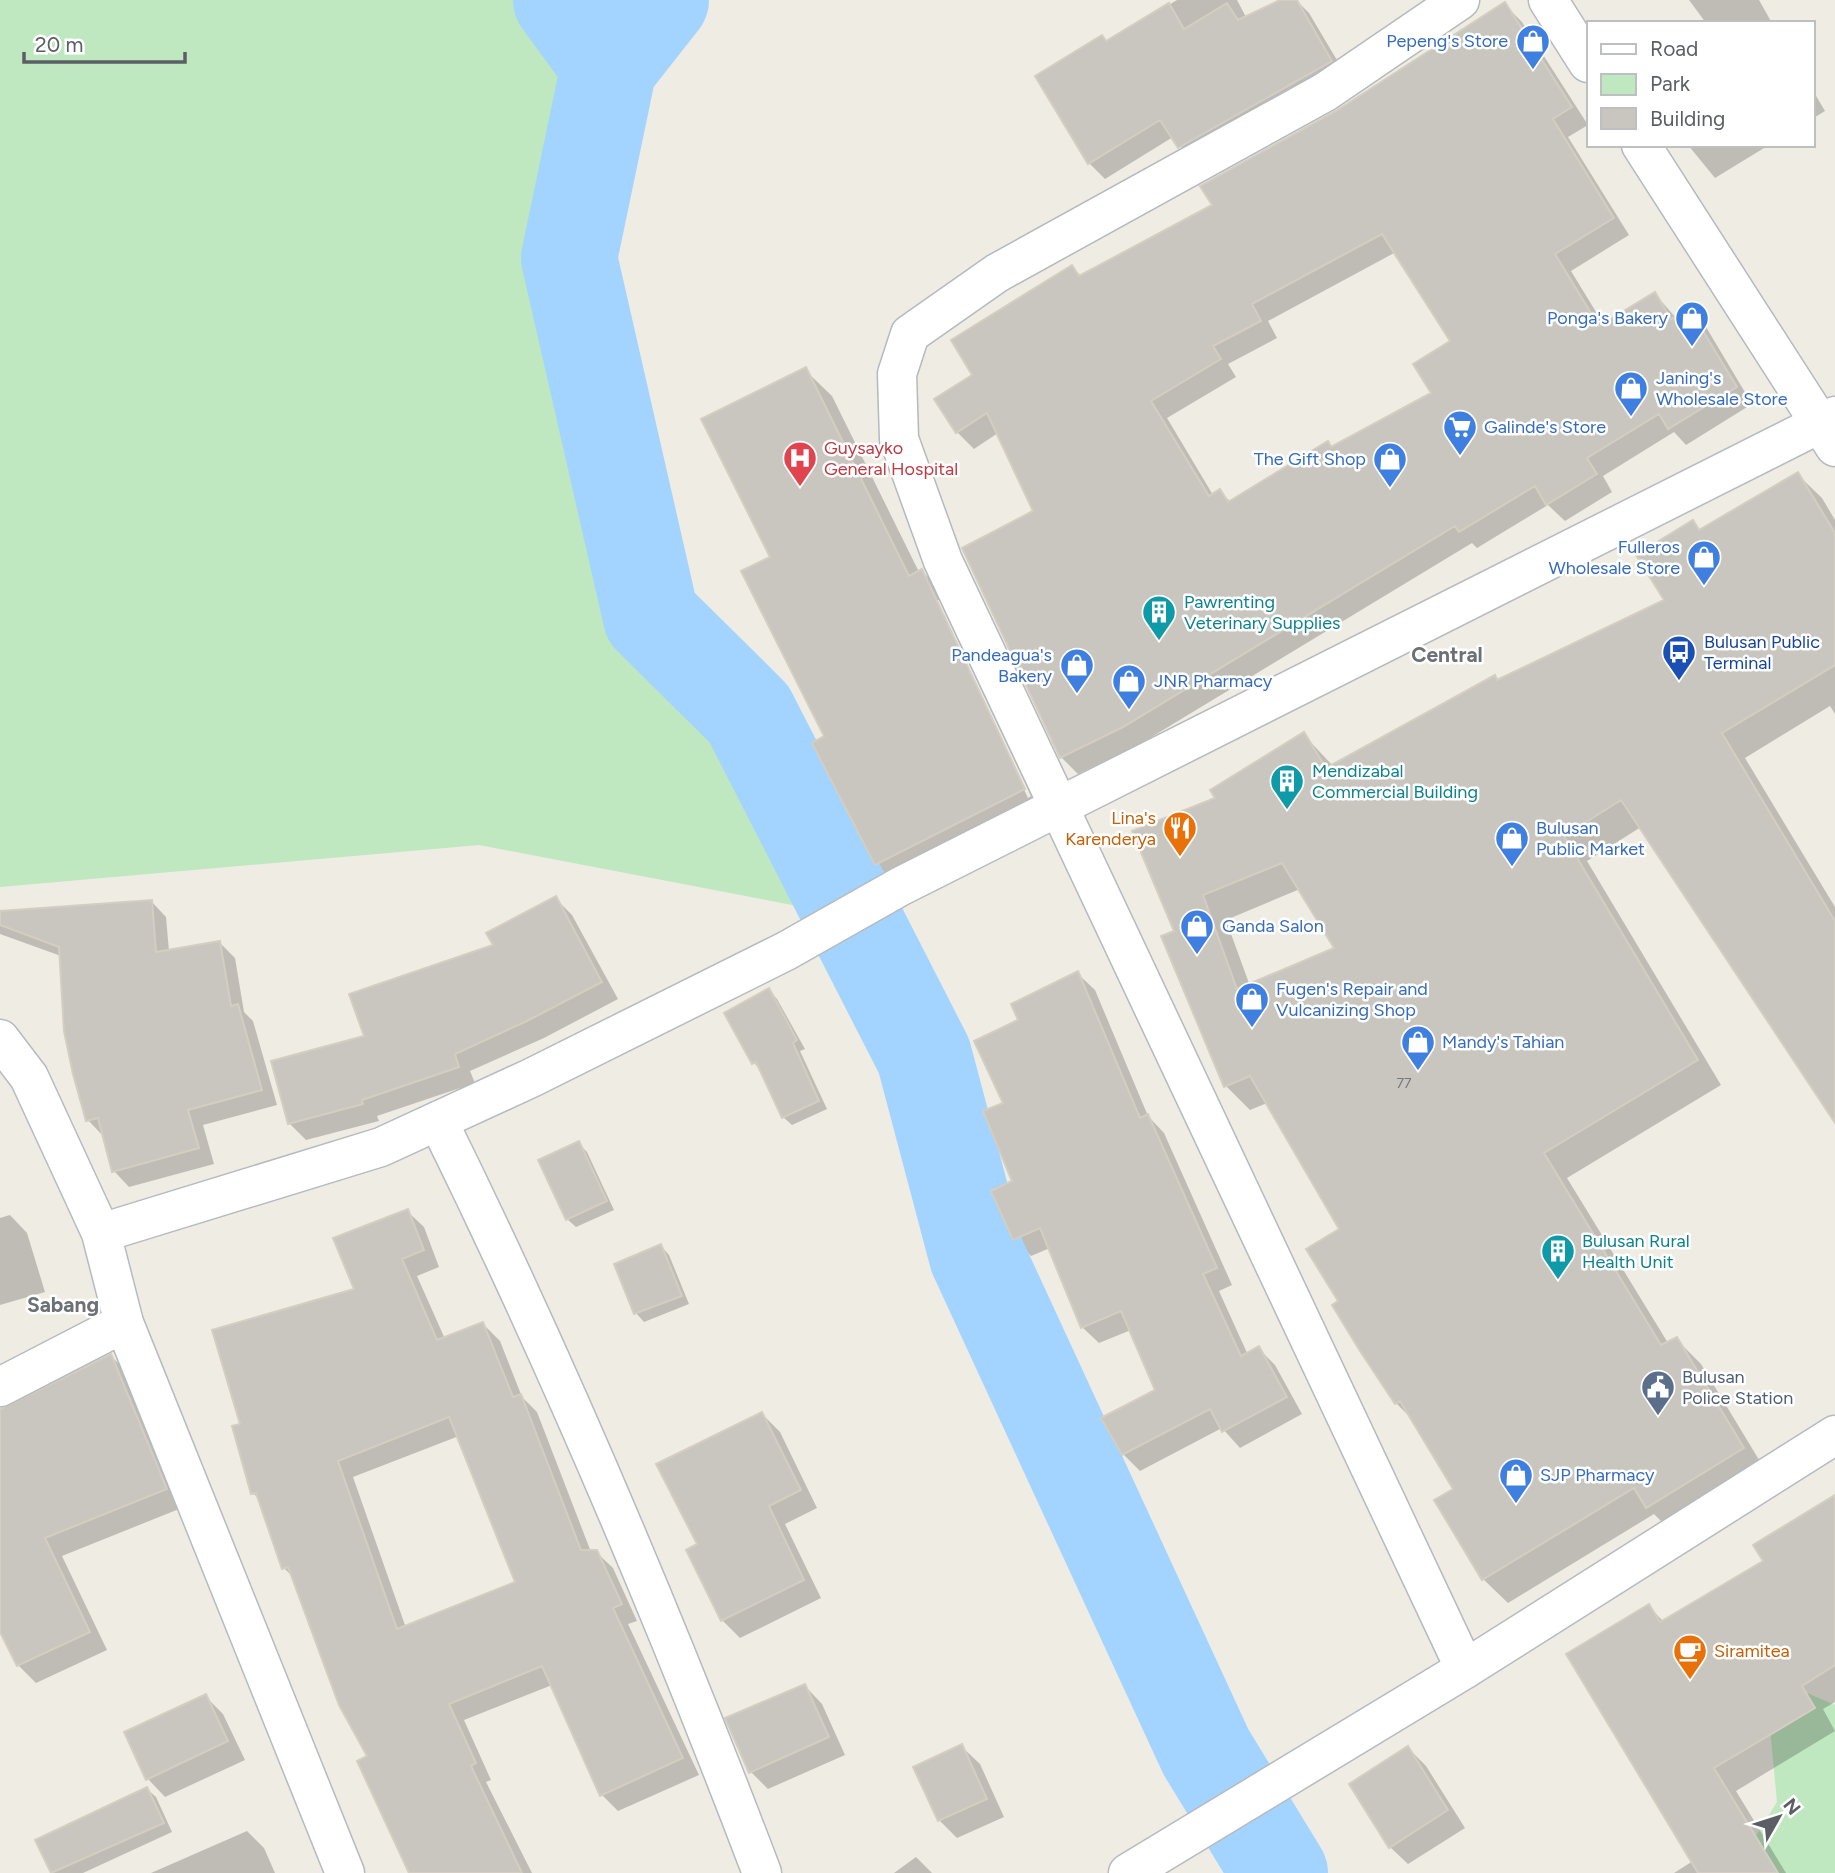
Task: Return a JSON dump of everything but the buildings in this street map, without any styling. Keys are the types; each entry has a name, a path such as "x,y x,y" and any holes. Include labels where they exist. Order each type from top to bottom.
{"street":[{"path":"1460,0 1325,92 997,273 910,334 897,374 899,439 943,561 1465,1668"},
{"path":"1548,0 1587,61"},
{"path":"102,1233 381,1146 438,1121 786,951 901,886 1830,429 1642,147"},
{"path":"0,1039 29,1077 102,1233 124,1323 345,1873"},
{"path":"438,1121 495,1237 587,1439 696,1700 762,1873"},
{"path":"0,1387 124,1323"},
{"path":"1129,1872 1465,1668 1835,1436"}],"green space":[{"path":"0,0 523,0 574,75 548,256 628,633 735,730 824,911 479,845 0,887"},
{"path":"582,0 636,0 611,34"},
{"path":"1765,1675 1835,1705 1835,1873 1733,1873 1777,1802"}],"waterway":[{"path":"561,0 609,66 569,258 651,617 749,714 924,1056 977,1256 1206,1752 1280,1873"},
{"path":"609,66 661,0"}],"place":[{"name":"Pepeng's Store","path":"1533,71"},
{"name":"Ponga's Bakery","path":"1692,348"},
{"name":"Janing's Wholesale Store","path":"1631,418"},
{"name":"Galinde's Store","path":"1460,457"},
{"name":"Guysayko General Hospital","path":"800,488"},
{"name":"The Gift Shop","path":"1390,489"},
{"name":"Fulleros Wholesale Store","path":"1704,587"},
{"name":"Pawrenting Veterinary Supplies","path":"1159,642"},
{"name":"Bulusan Public Terminal","path":"1679,682"},
{"name":"Pandeagua's Bakery","path":"1077,695"},
{"name":"JNR Pharmacy","path":"1129,711"},
{"name":"Mendizabal Commercial Building","path":"1287,811"},
{"name":"Lina's Karenderya","path":"1180,858"},
{"name":"Bulusan Public Market","path":"1512,868"},
{"name":"Ganda Salon","path":"1197,956"},
{"name":"Fugen's Repair and Vulcanizing Shop","path":"1252,1029"},
{"name":"Mandy's Tahian","path":"1418,1072"},
{"name":"Bulusan Rural Health Unit","path":"1558,1281"},
{"name":"Bulusan Police Station","path":"1658,1417"},
{"name":"SJP Pharmacy","path":"1516,1505"},
{"name":"Siramitea","path":"1690,1681"}],"district":[{"name":"Central","path":"1447,655"},
{"name":"Sabang","path":"63,1305"}]}
